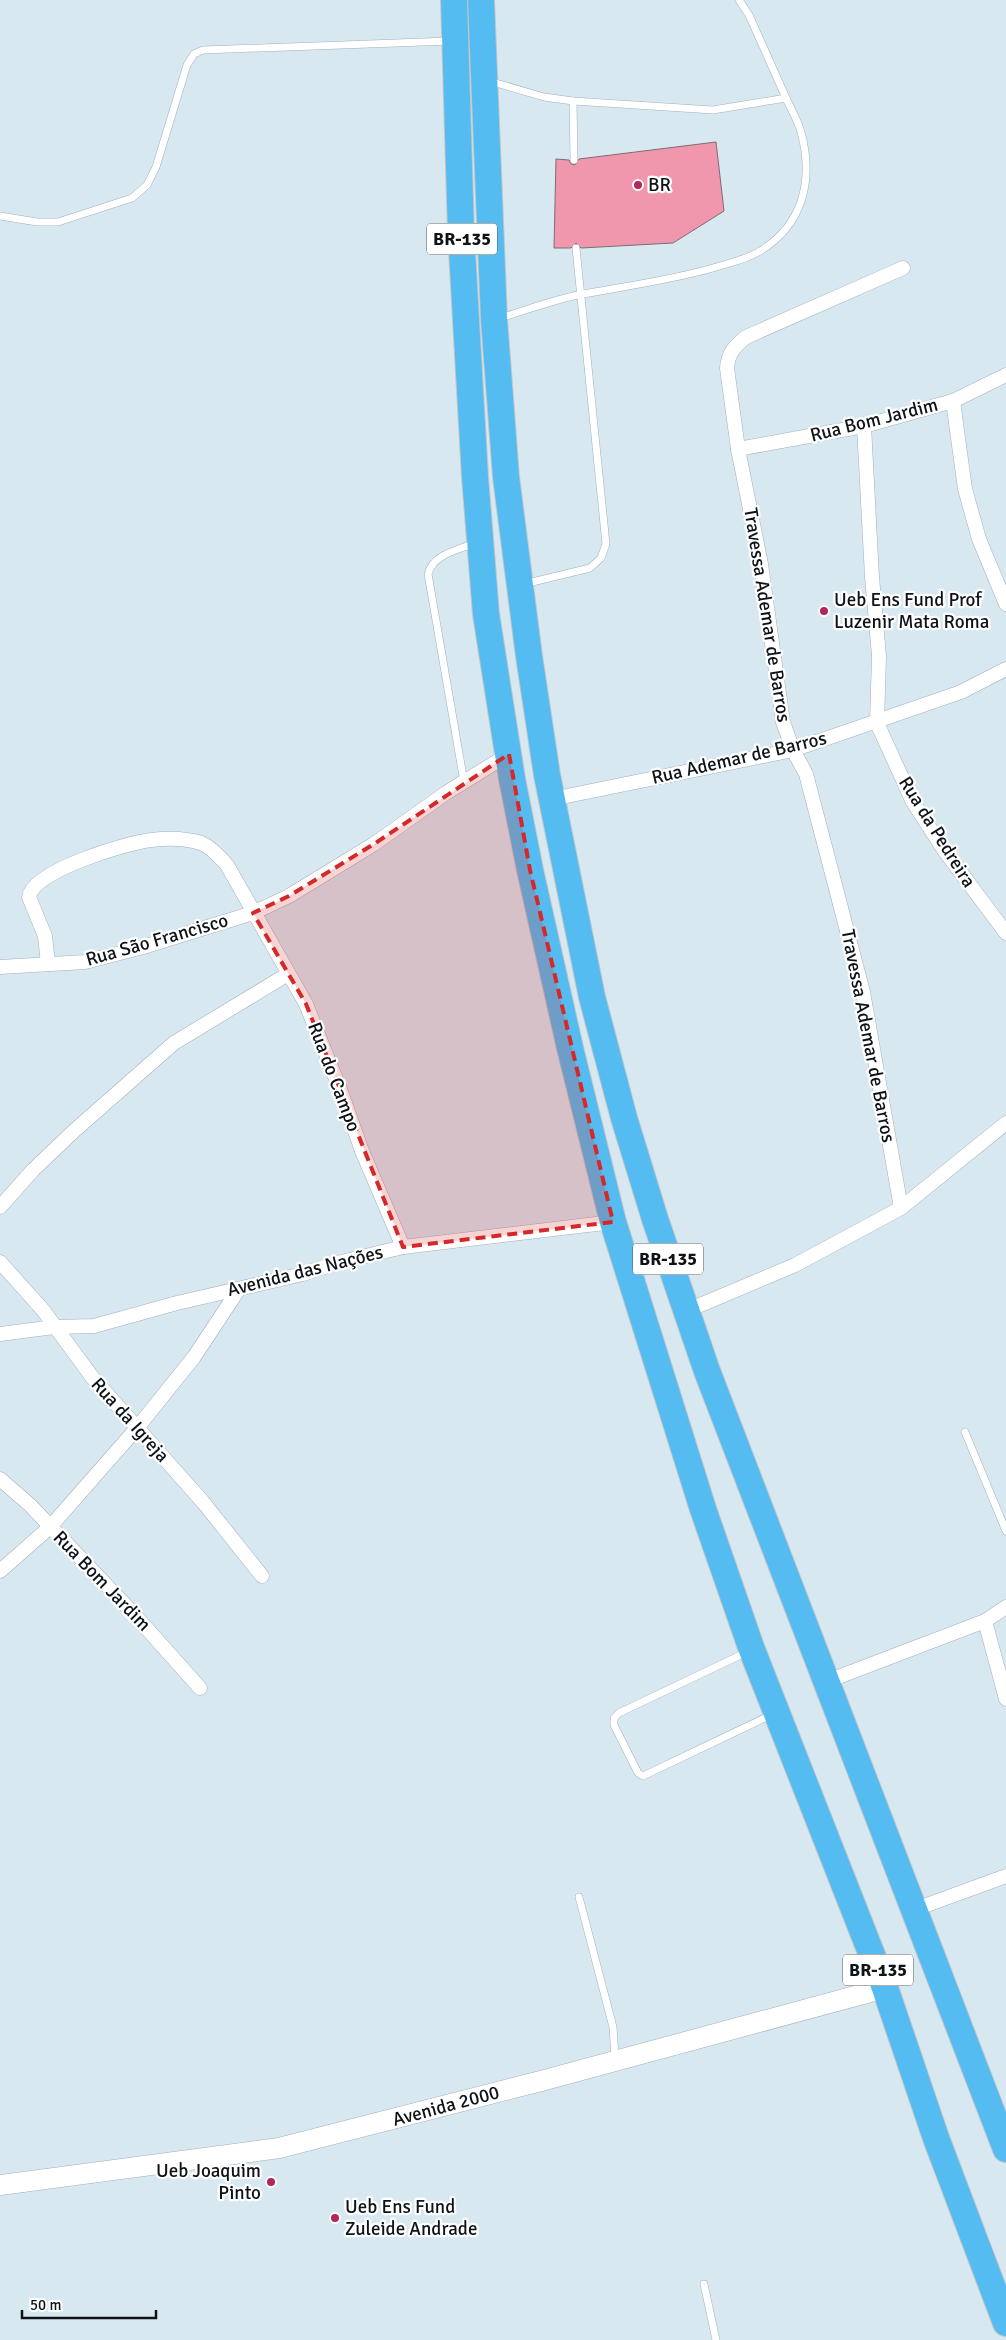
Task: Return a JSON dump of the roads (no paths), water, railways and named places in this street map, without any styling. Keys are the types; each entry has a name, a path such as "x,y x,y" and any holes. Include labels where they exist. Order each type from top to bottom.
{"highway":[{"name":"BR-135","path":"454,0 461,233 486,614 530,870 570,1048 613,1222 703,1509 752,1650 885,1988 936,2138 1006,2323"},
{"name":"BR-135","path":"481,0 494,319 506,477 552,798 595,1006 627,1128 686,1311 825,1682 1006,2149"}],"street":[{"name":"Travessa Ademar de Barros","path":"901,1208 863,992 806,774 793,750 782,722 761,564 738,449 727,368 728,358 732,350 754,332 903,268"},
{"name":"Rua Bom Jardim","path":"738,449 864,426 953,401 1006,375"},
{"path":"953,401 965,489 979,538 1006,604"},
{"name":"Rua da Pedreira","path":"864,426 872,577 879,656 878,722 913,802 954,864 1006,933"},
{"name":"Rua Ademar de Barros","path":"552,798 793,750 961,692 1006,670"},
{"path":"253,912 289,896 374,844 464,782 509,754"},
{"name":"Rua do Campo","path":"48,964 45,936 29,897 32,888 56,871 86,858 131,844 173,839 202,843 220,857 227,865 309,1013 340,1089 362,1151 403,1247"},
{"name":"Rua São Francisco","path":"0,967 85,962 143,947 253,912"},
{"path":"0,1207 55,1149 174,1043 288,974"},
{"path":"686,1311 795,1265 901,1208 1006,1124"},
{"name":"Avenida das Nações","path":"0,1334 54,1326 94,1326 403,1247 613,1222"},
{"name":"Rua da Igreja","path":"0,1262 33,1298 92,1378 203,1502 262,1576"},
{"path":"0,1571 50,1527 137,1428 194,1357 240,1289"},
{"name":"Rua Bom Jardim","path":"0,1479 30,1505 132,1612 200,1688"},
{"path":"825,1682 985,1621 1006,1607"},
{"path":"985,1621 1002,1675 1006,1699"},
{"path":"913,1910 1006,1876"},
{"name":"Avenida 2000","path":"0,2184 280,2148 616,2061 885,1988"}],"lane":[{"path":"494,319 580,295 684,276 737,261 759,252 781,235 799,209 805,188 806,160 801,132 749,15 738,0"},
{"path":"0,216 37,222 58,222 132,198 147,185 156,167 187,65 194,54 203,50 455,41"},
{"path":"484,79 544,97 573,101 713,110 786,98"},
{"path":"573,101 574,160"},
{"path":"520,585 590,568 601,558 606,544 576,248"},
{"path":"464,782 428,574 430,565 436,559 480,542"},
{"path":"965,1432 1006,1531"},
{"path":"752,1650 619,1713 614,1718 614,1725 638,1773 643,1776 776,1713"},
{"path":"579,1897 613,2027 616,2061"},
{"path":"704,2284 716,2340"}],"place":[{"name":"BR","path":"638,185"},
{"name":"Ueb Ens Fund Prof Luzenir Mata Roma","path":"824,611"},
{"name":"Ueb Joaquim Pinto","path":"271,2182"},
{"name":"Ueb Ens Fund Zuleide Andrade","path":"335,2218"}]}
